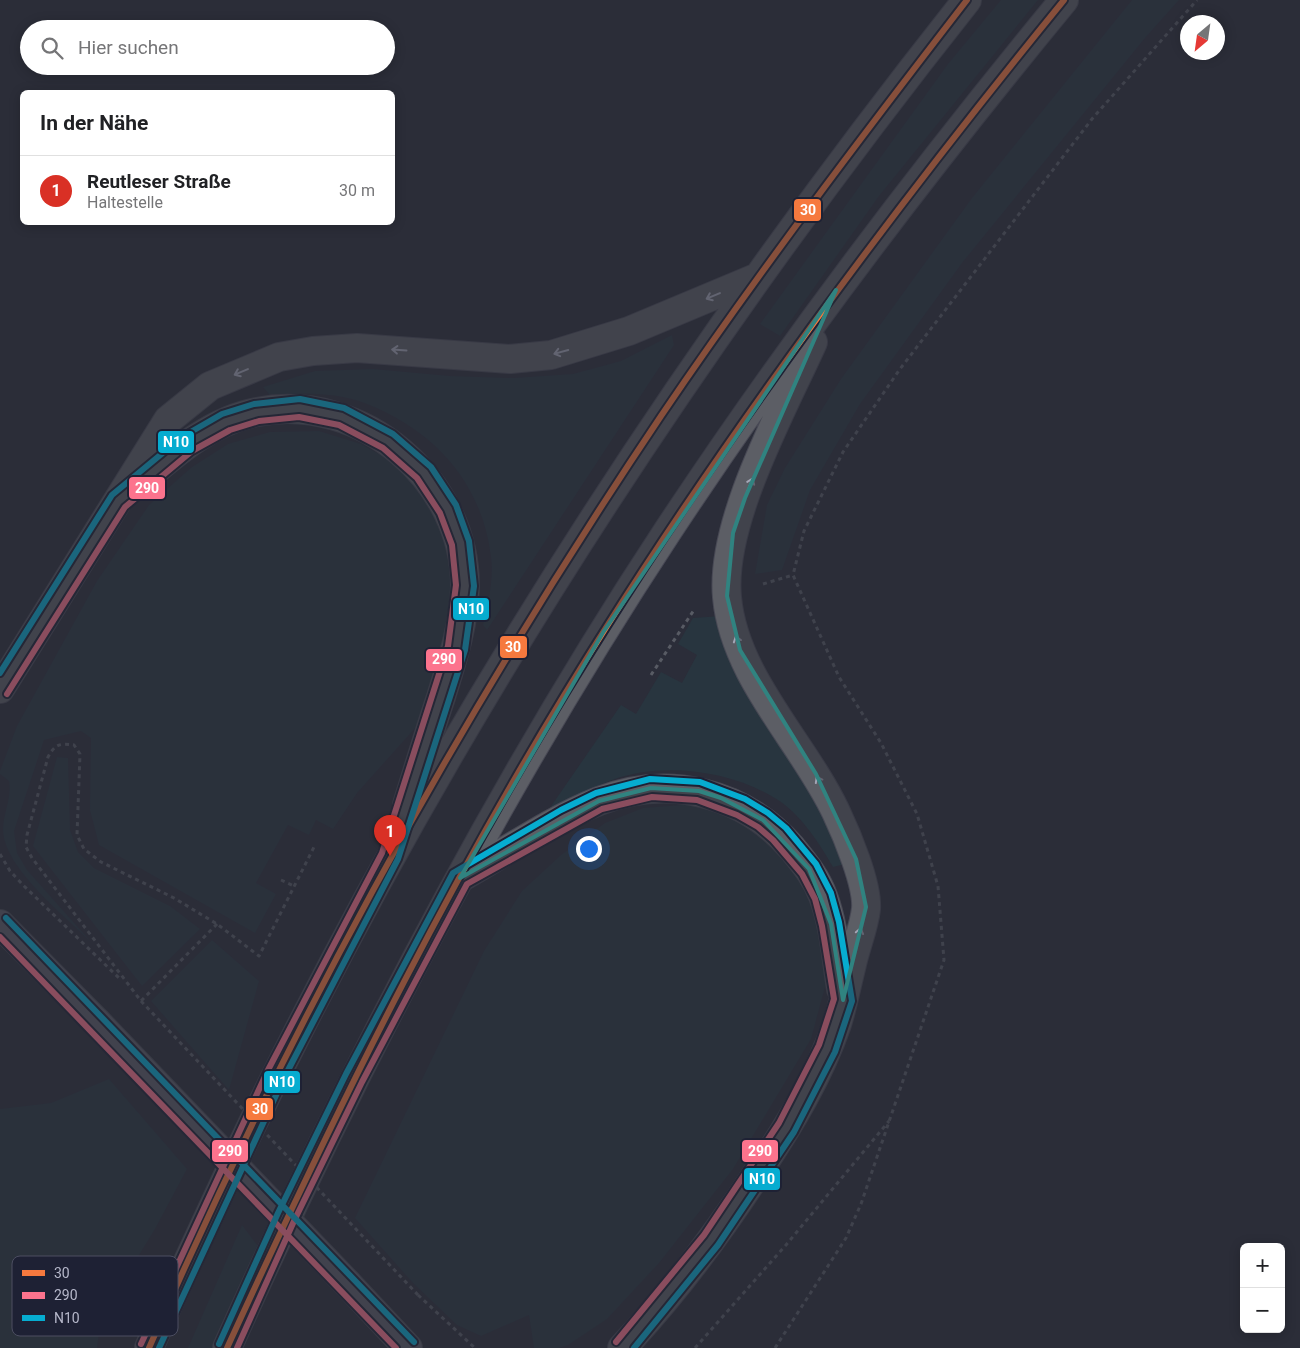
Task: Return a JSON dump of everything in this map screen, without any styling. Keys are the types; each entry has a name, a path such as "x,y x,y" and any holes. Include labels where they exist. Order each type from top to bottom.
{"highway":[{"path":"178,1285 276,1074 390,856 472,712 585,530 671,401 839,166 967,0"},
{"path":"228,1348 286,1217 354,1078 460,878 604,631 738,428 836,290 947,144 1064,0"},
{"path":"0,689 168,420 210,386 279,358 313,351 356,348 510,359 550,355 630,331 758,277"},
{"path":"622,1348 711,1240 787,1127 827,1048 843,1000 866,907 856,859 836,811 816,774 755,679 740,650 727,596 733,533 745,498 836,290"},
{"path":"118,501 186,444 226,422 257,412 300,408 342,417 388,441 424,472 448,509 461,543 465,585 463,610 456,648 390,856"},
{"path":"460,878 565,818 599,801 659,788 698,791 722,798 742,807 763,820 779,834 809,869 823,896 831,924 843,1000"},
{"path":"149,1348 155,1336"}],"street":[{"path":"0,924 96,1021 408,1348"}],"path":[{"path":"793,575 804,531 843,452 900,369 1092,119 1197,0"},
{"path":"651,675 691,611"},
{"path":"314,847 259,956 217,924 174,898 101,862 84,848 78,835 80,754 74,745 61,743 53,747 48,757 27,835 26,848 141,1002 418,1295 475,1348"},
{"path":"0,854 10,871 24,886 125,983"},
{"path":"281,880 294,886"},
{"path":"141,1002 217,924"},
{"path":"695,1348 786,1245 891,1118"}],"highlighted area":[{"path":"836,290 745,498 733,533 727,596 740,650 816,774 856,859 866,907 843,1000 831,924 809,869 763,820 721,798 699,791 651,788 599,801 460,878 604,631"}],"shaded area":[{"path":"1001,0 1038,0 879,196 780,336 760,324 948,64"},
{"path":"1132,0 1179,0 1145,38 962,263 860,404 810,490 782,570 755,574 767,505 785,468 841,379 972,198"},
{"path":"672,335 674,345 487,630 483,625 490,591 492,565 486,530 466,483 451,463 434,445 414,429 391,415 367,404 331,395 269,394 263,387 315,371 373,369 450,376 514,378 573,374 621,361"},
{"path":"319,431 361,444 400,466 431,499 449,544 456,582 436,677 417,726 357,793 333,829 316,820 309,835 288,825 256,883 276,894 255,933 99,845 90,810 91,738 81,731 44,740 14,831 17,853 27,870 91,942 24,875 6,845 3,824 10,787 9,781 0,774 0,771 17,726 97,581 149,505 192,467 228,444 270,432"},
{"path":"721,616 827,818 845,864 833,867 810,832 796,815 781,802 763,791 743,783 699,772 677,770 633,774 603,784 545,815 621,705 636,714 661,672 682,683 697,655 678,644 693,618"},
{"path":"57,757 68,758 70,830 78,852 94,868 170,906 200,929 142,986 33,846"},
{"path":"695,804 737,820 773,845 801,877 822,927 829,972 811,1039 733,1169 659,1263 607,1319 568,1345 559,1348 534,1348 529,1315 481,1336 457,1325 413,1283 355,1218 484,951 522,891 561,855 605,823 643,808"},
{"path":"212,940 259,981 229,1090 151,1001"},
{"path":"109,1079 187,1169 138,1256 12,1256 12,1336 99,1336 97,1348 0,1348 0,1109 51,1103"},
{"path":"242,1225 258,1246 212,1348 188,1348"}],"transit line":[{"name":"30","path":"178,1284 261,1106 321,988 384,870 517,640 661,416 735,310 811,205 967,0"},
{"name":"30","path":"227,1348 358,1072 452,890 553,713 607,626 714,464 826,306 943,152 1064,0"},
{"name":"N10","path":"0,673 112,495 182,437 222,414 254,404 300,399 344,408 393,434 431,467 456,505 469,541 474,586 465,650 398,859 284,1078 178,1307"},
{"name":"290","path":"7,694 125,507 192,451 230,430 259,421 299,417 339,425 383,448 417,478 440,513 452,545 456,585 448,646 382,853 268,1070 178,1264"},
{"name":"N10","path":"219,1344 278,1213 346,1074 453,873 561,810 596,793 650,779 700,782 745,799 768,813 786,828 816,864 831,893 839,922 852,1001 835,1052 794,1132 718,1245 634,1348"},
{"name":"290","path":"237,1348 294,1221 362,1082 467,884 602,809 652,797 697,800 737,815 758,827 773,840 802,874 815,899 822,926 834,999 819,1045 779,1123 704,1235 616,1342"},
{"name":"N10","path":"6,918 414,1342"},
{"name":"290","path":"0,937 396,1348"},
{"name":"290","path":"141,1344 145,1336"},
{"name":"30","path":"149,1348 154,1336"},
{"name":"N10","path":"159,1348 165,1336"}],"place":[{"name":"Reutleser Straße","path":"390,856"}]}
